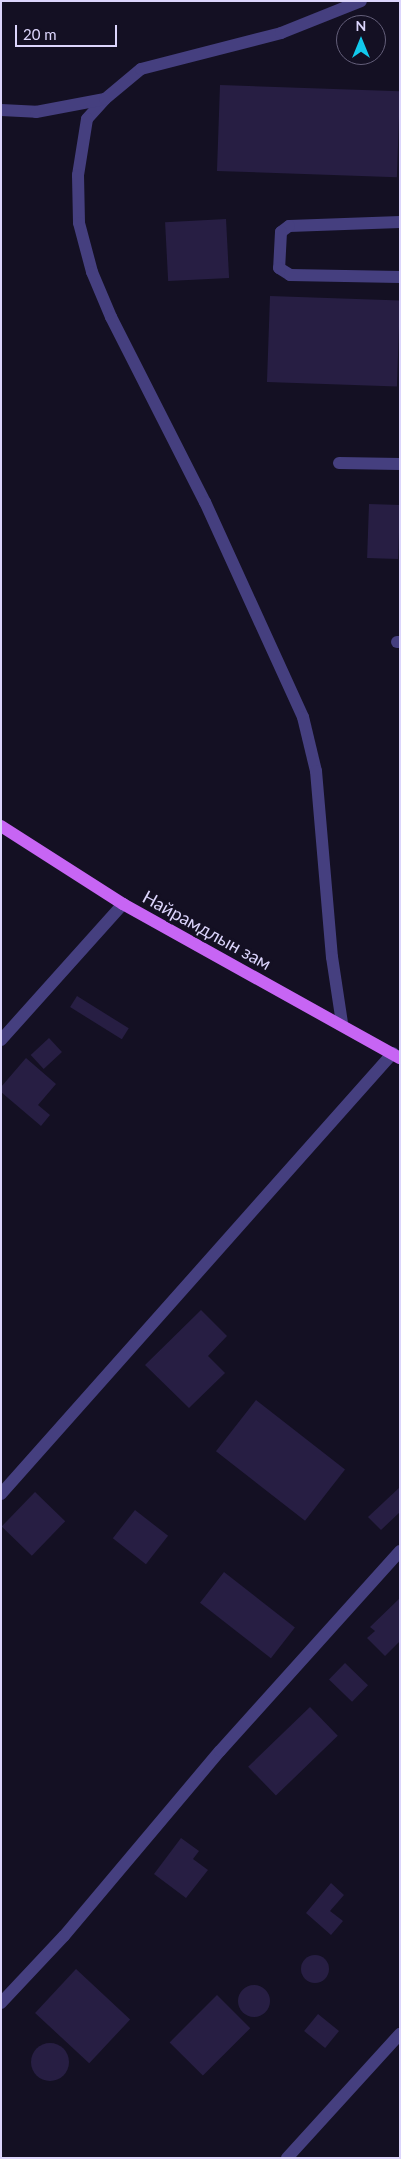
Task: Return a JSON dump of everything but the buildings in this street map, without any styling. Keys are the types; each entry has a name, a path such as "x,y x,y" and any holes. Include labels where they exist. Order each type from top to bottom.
{"main road":[{"name":"Найрамдлын зам","path":"1,826 123,904 342,1023 396,1055"}],"street":[{"path":"342,1023 332,957 316,771 303,717 205,502 111,316 92,272 79,223 78,175 87,119 104,99 141,70 280,33 361,1"},
{"path":"1,110 36,112 104,99"},
{"path":"400,222 289,226 280,232 279,268 290,275 400,277"},
{"path":"340,463 400,464"},
{"path":"1,1040 123,904"},
{"path":"1,1494 396,1055"},
{"path":"1,2003 64,1936 220,1751 400,1551"},
{"path":"287,2158 400,2034"}]}
